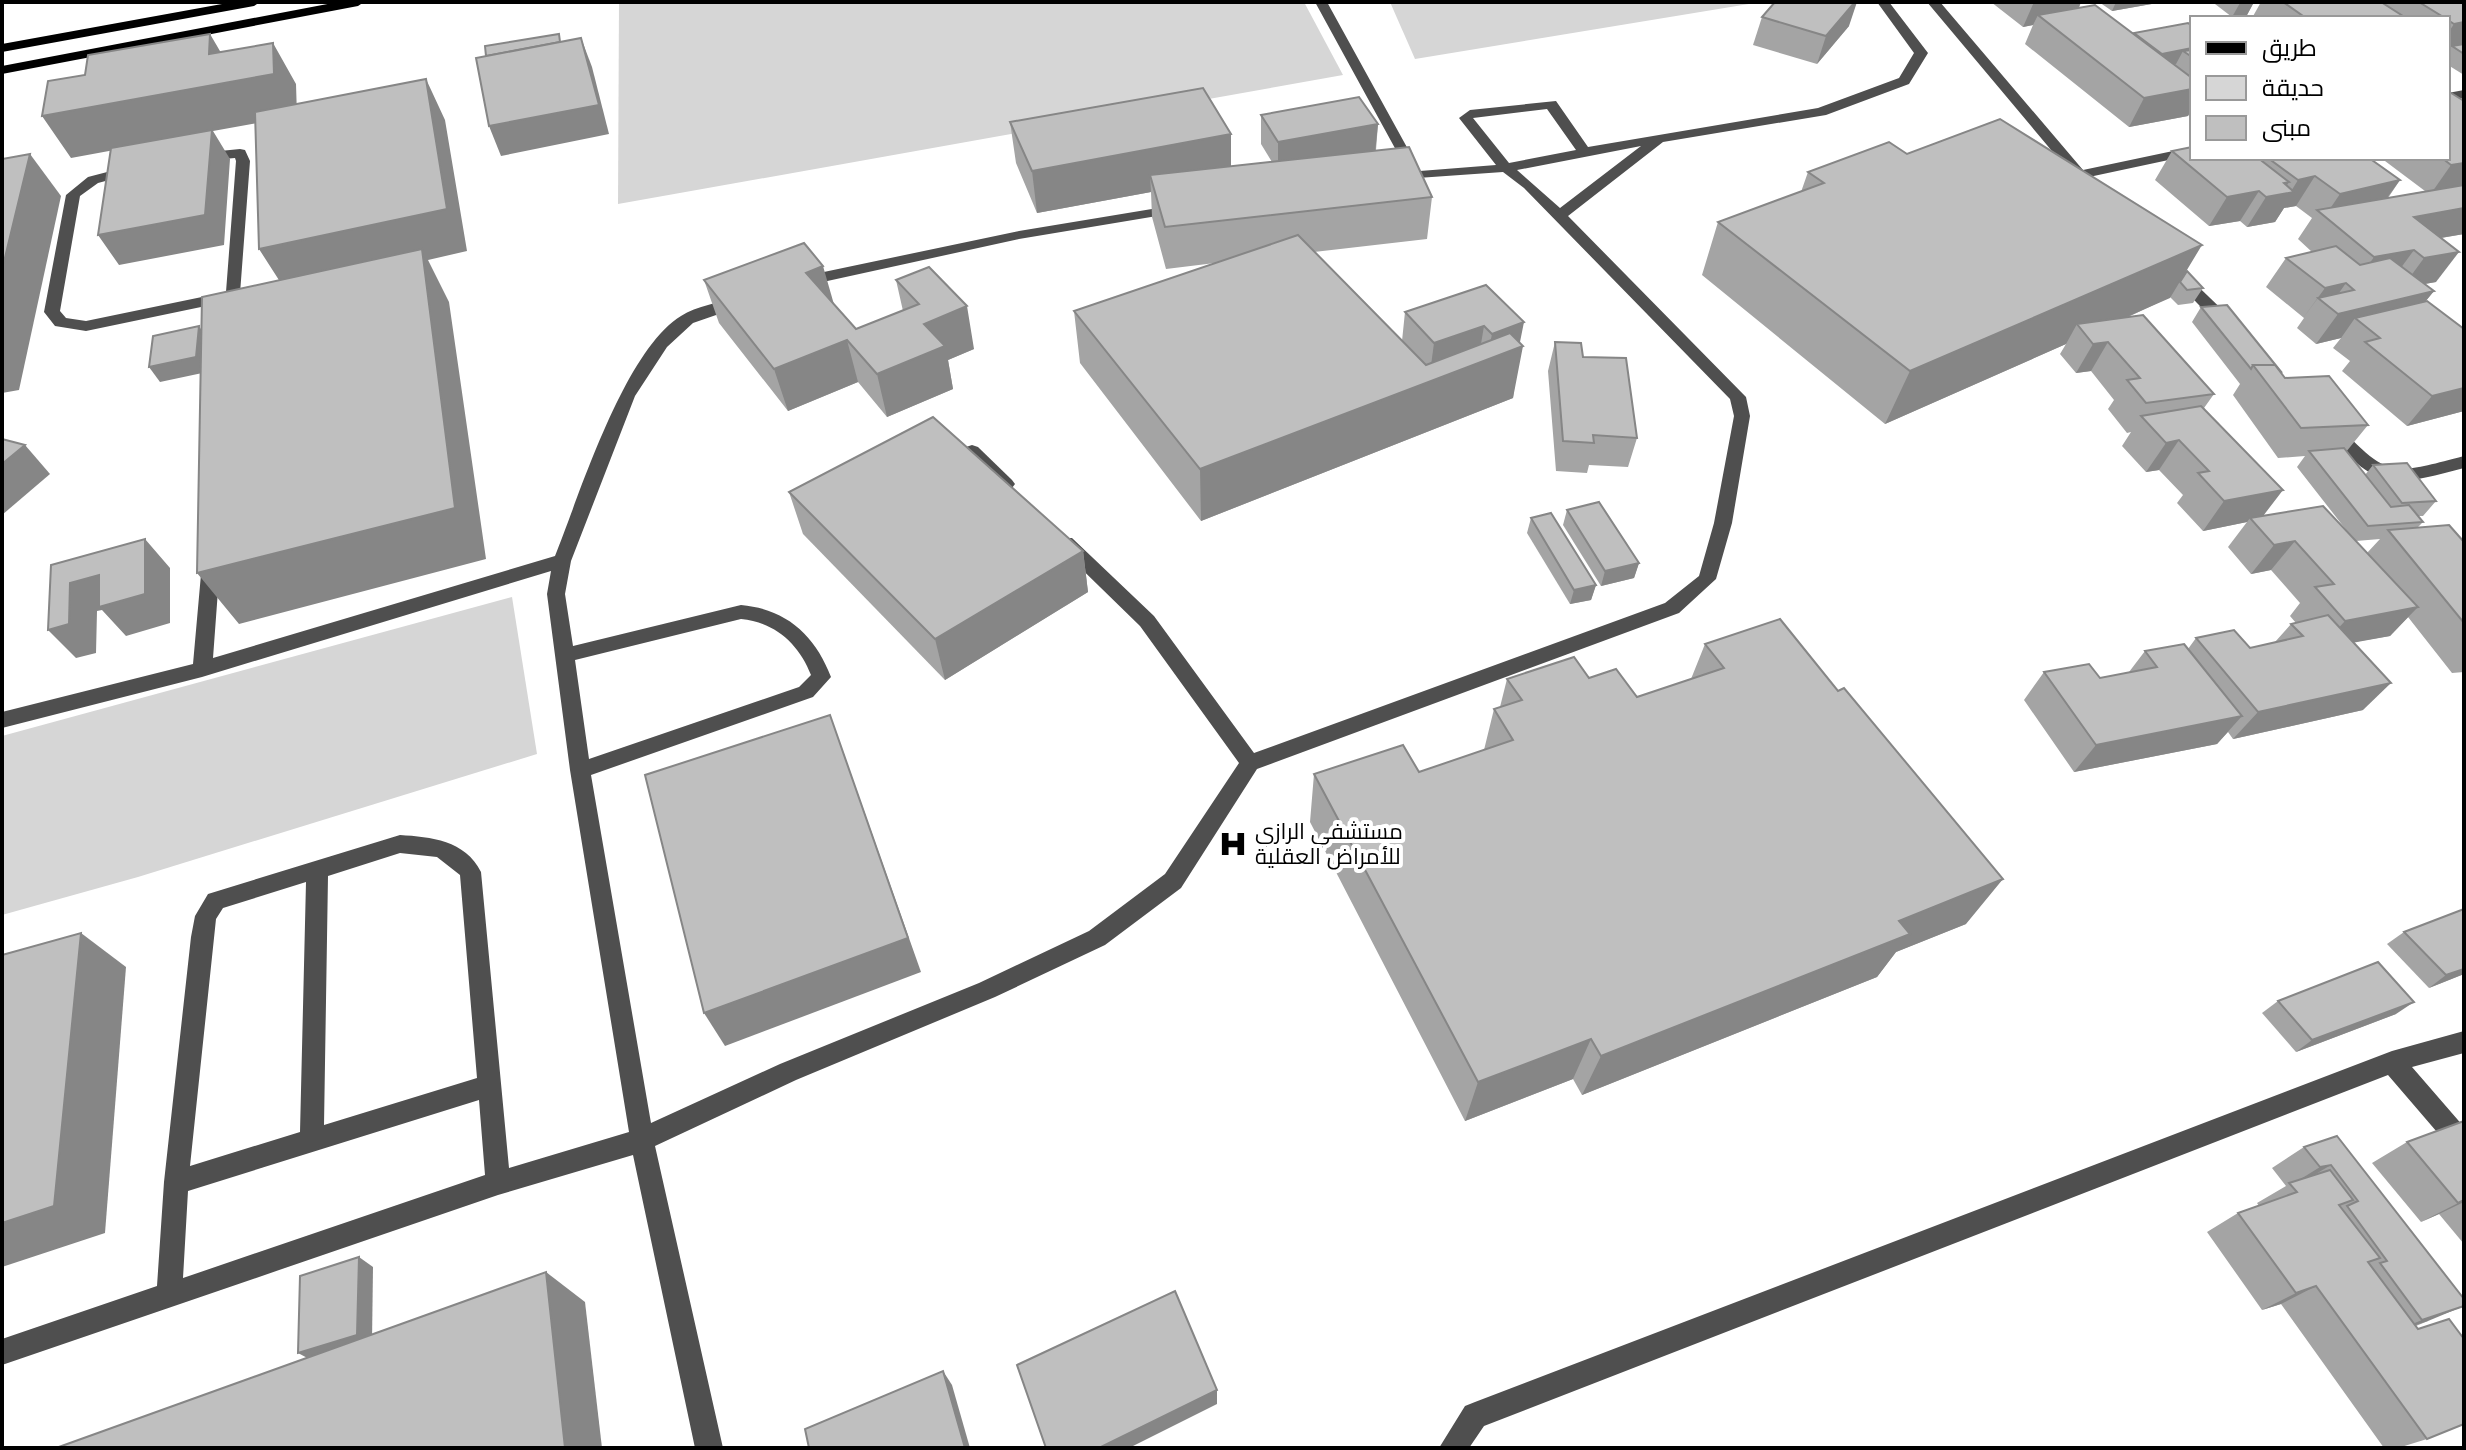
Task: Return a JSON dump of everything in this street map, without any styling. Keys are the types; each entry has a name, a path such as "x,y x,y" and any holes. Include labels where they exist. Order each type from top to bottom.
{"main road":[{"path":"2,48 254,2"},
{"path":"2,70 358,2"}],"street":[{"path":"1321,2 1416,174"},
{"path":"1372,180 1506,168 1659,138 1821,112 1904,81 1921,53 1883,2"},
{"path":"1933,2 2084,181 2190,152"},
{"path":"2,1352 498,1183 642,1140 788,1072 987,990 1097,938 1173,881 1250,763 1672,608 1707,579 1723,523 1742,416 1738,397 1529,185 1506,168 1466,118 1470,114 1551,104 1585,153"},
{"path":"1559,215 1659,138"},
{"path":"178,161 223,153 240,153 243,161 231,327"},
{"path":"148,167 103,175 73,195 52,312 61,322 86,326 234,296"},
{"path":"789,284 1019,235 1196,205"},
{"path":"2168,265 2235,332"},
{"path":"709,1448 642,1140 580,770 556,594 562,561 627,396 661,343 687,319 760,294"},
{"path":"2314,411 2370,467 2380,471 2411,474 2464,462"},
{"path":"972,451 1016,493"},
{"path":"1048,525 1147,621 1250,763"},
{"path":"202,669 212,545"},
{"path":"2,720 202,669 562,561"},
{"path":"564,655 741,612 755,612 778,619 816,658 821,677 806,692 580,770"},
{"path":"169,1294 176,1182 206,916 216,901 400,844 429,846 454,853 470,872 498,1183"},
{"path":"312,1139 317,868"},
{"path":"1453,1448 1475,1416 2392,1062 2464,1042"},
{"path":"2392,1062 2464,1145"},
{"path":"176,1182 489,1086"}],"green space":[{"path":"619,2 1304,2 1343,75 618,204"},
{"path":"1390,2 1761,2 1415,59"},
{"path":"512,597 537,754 138,877 2,915 2,736"}],"building":[{"path":"1775,2 1855,2 1826,36 1762,17"},
{"path":"2283,2 2381,2 2403,16 2303,16"},
{"path":"2419,2 2464,2 2464,22 2454,24 2450,16 2442,16"},
{"path":"2095,5 2190,76 2190,89 2144,98 2038,15"},
{"path":"2188,23 2190,48 2162,54 2134,33"},
{"path":"210,34 209,54 273,43 274,74 42,116 48,81 85,75 88,55"},
{"path":"559,34 560,42 486,56 485,46"},
{"path":"581,38 599,105 489,126 476,58"},
{"path":"2464,44 2464,54 2452,46"},
{"path":"426,79 447,209 259,249 255,112"},
{"path":"1203,88 1231,134 1032,171 1010,122"},
{"path":"2450,92 2464,101 2464,163 2451,165 2445,160 2450,160"},
{"path":"1359,97 1378,124 1278,142 1261,115"},
{"path":"2000,119 2202,245 1910,371 1718,222 1824,183 1808,172 1889,142 1907,154"},
{"path":"212,130 205,215 98,235 111,148"},
{"path":"1409,147 1432,197 1165,227 1150,175"},
{"path":"2190,147 2190,160 2261,160 2289,182 2284,183 2294,192 2266,197 2259,191 2227,197 2172,151"},
{"path":"30,154 2,270 2,159"},
{"path":"2271,160 2372,160 2400,180 2340,194 2315,176 2298,180"},
{"path":"2464,185 2464,208 2414,217 2459,252 2424,258 2414,250 2374,257 2317,210"},
{"path":"1298,235 1426,365 1510,333 1523,346 1200,469 1074,311"},
{"path":"804,243 823,266 806,273 856,329 919,304 896,280 929,267 967,306 924,324 945,346 877,374 847,340 774,369 704,280"},
{"path":"2336,246 2360,265 2390,258 2434,291 2338,314 2318,298 2354,290 2346,283 2325,288 2286,258"},
{"path":"422,249 455,508 197,573 202,297"},
{"path":"2187,271 2203,288 2187,290 2180,282"},
{"path":"1486,285 1524,322 1492,334 1484,326 1434,343 1405,312"},
{"path":"2427,301 2464,329 2464,388 2432,396 2365,342 2380,338 2355,318"},
{"path":"2227,305 2282,373 2275,365 2253,365 2251,369 2201,307"},
{"path":"2143,315 2214,394 2146,403 2127,380 2140,378 2108,342 2093,344 2077,324"},
{"path":"199,326 196,357 149,367 153,336"},
{"path":"1555,342 1581,343 1583,357 1626,358 1637,438 1593,435 1594,443 1563,441"},
{"path":"2253,365 2275,365 2285,378 2329,376 2368,425 2301,428"},
{"path":"2201,406 2283,490 2224,501 2198,473 2209,471 2179,440 2166,443 2141,416"},
{"path":"933,417 1083,551 935,639 789,492"},
{"path":"2,439 25,445 2,464"},
{"path":"2344,448 2391,507 2409,505 2423,522 2368,526 2309,451"},
{"path":"2407,463 2436,501 2402,503 2373,465"},
{"path":"1599,502 1639,563 1605,571 1567,510"},
{"path":"2323,506 2418,607 2345,621 2315,587 2334,584 2295,541 2274,545 2250,518"},
{"path":"1551,513 1596,585 1574,590 1531,518"},
{"path":"2449,525 2464,542 2464,623 2388,530"},
{"path":"145,539 145,594 99,607 99,575 70,583 69,624 48,630 51,565"},
{"path":"2328,615 2391,683 2258,712 2196,638 2234,630 2250,648 2303,636 2291,624"},
{"path":"1780,619 1838,691 1844,688 2003,879 1899,921 1910,934 1601,1056 1591,1039 1478,1082 1314,774 1403,745 1419,772 1513,740 1494,709 1522,700 1507,679 1574,657 1589,678 1616,669 1637,697 1724,668 1705,644"},
{"path":"2184,644 2242,716 2096,745 2044,672 2089,664 2100,678 2157,667 2145,651"},
{"path":"830,715 908,938 704,1013 645,775"},
{"path":"2464,909 2464,969 2446,975 2404,932"},
{"path":"81,933 54,1206 2,1223 2,955"},
{"path":"2378,962 2414,1002 2312,1040 2278,1001"},
{"path":"2464,1121 2464,1200 2458,1203 2407,1142"},
{"path":"2337,1136 2464,1299 2464,1306 2422,1320 2380,1263 2387,1261 2347,1206 2358,1201 2331,1165 2320,1167 2304,1147"},
{"path":"2330,1170 2353,1200 2339,1205 2380,1258 2368,1262 2418,1329 2449,1319 2464,1339 2464,1424 2427,1439 2316,1286 2296,1293 2238,1213 2297,1192 2289,1183"},
{"path":"359,1257 357,1335 298,1353 300,1276"},
{"path":"546,1272 565,1448 56,1448"},
{"path":"1175,1291 1217,1390 1099,1448 1046,1448 1017,1365"},
{"path":"943,1371 965,1448 809,1448 805,1429"}],"place":[{"name":"مستشفي الرازي للأمراض العقلية","path":"1233,844"}]}
